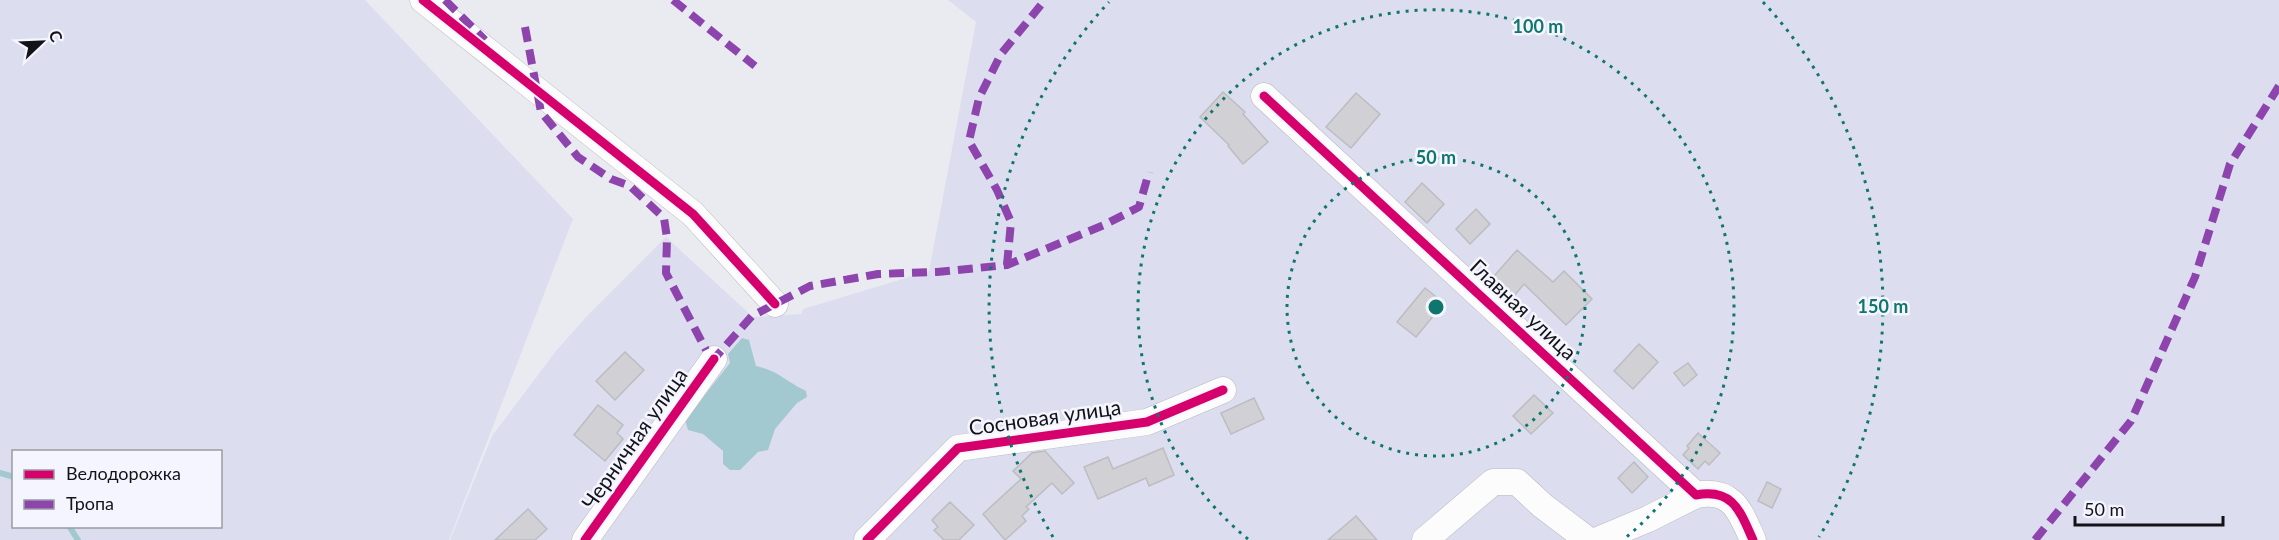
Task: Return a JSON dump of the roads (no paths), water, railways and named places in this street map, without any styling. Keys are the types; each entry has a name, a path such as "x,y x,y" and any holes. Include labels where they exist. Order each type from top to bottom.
{"street":[{"path":"423,0 693,214 775,304"},
{"name":"Главная улица","path":"1264,96 1696,495"},
{"name":"Черничная улица","path":"590,538 714,359"},
{"name":"Сосновая улица","path":"867,540 958,448 1147,422 1223,390"},
{"path":"1425,540 1493,482 1517,482 1543,506 1588,540"},
{"path":"1598,540 1696,495 1711,492 1728,498 1741,514 1754,540"}],"waterway":[{"path":"0,473 12,476"},
{"path":"70,528 78,540"}]}
